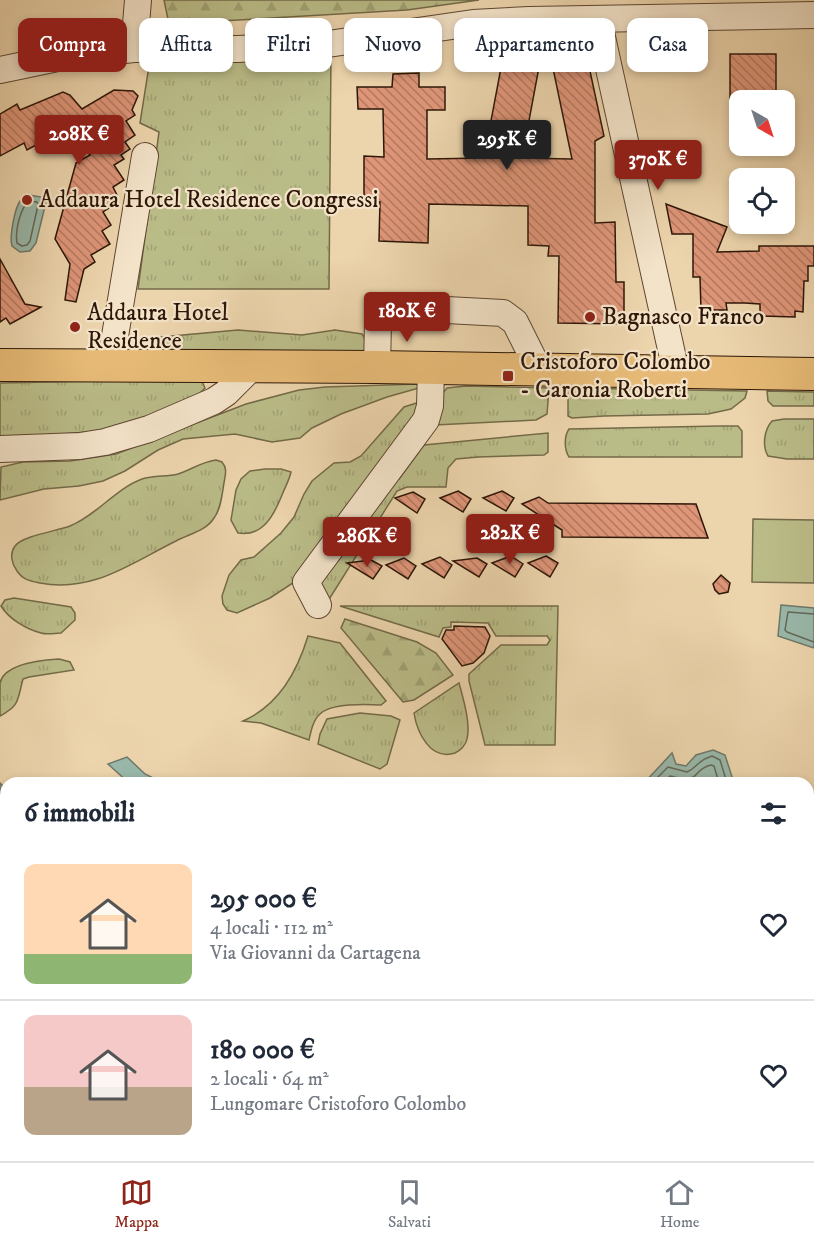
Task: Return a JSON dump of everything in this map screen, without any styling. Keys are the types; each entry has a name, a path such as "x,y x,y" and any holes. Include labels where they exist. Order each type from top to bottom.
{"main road":[{"path":"0,366 376,367 814,374"}],"street":[{"path":"134,49 138,0"},
{"path":"612,18 750,8 814,15"},
{"path":"0,70 67,56 134,49 238,49 306,45 454,26"},
{"path":"610,72 676,372"},
{"path":"110,366 145,156"},
{"path":"376,367 377,332 380,318 388,310 409,308 503,313 514,322 539,370"},
{"path":"0,449 80,446 126,437 214,401 226,393 252,367"},
{"path":"318,605 306,582 426,420 430,406 431,369"}],"green space":[{"path":"164,0 479,0 407,10 233,20 233,18 168,18"},
{"path":"245,59 245,72 331,72 329,289 138,289 159,132 140,123 148,72 233,72 233,60"},
{"path":"238,330 302,335 335,330 362,334 371,346 359,354 156,353 151,348 150,338"},
{"path":"201,379 205,388 196,397 152,416 99,431 0,439 0,383"},
{"path":"418,384 419,388 341,414 312,428 300,438 272,442 235,434 183,439 158,450 125,471 103,481 44,489 0,500 1,467 23,462 70,461 116,454 246,404 299,390"},
{"path":"466,386 549,388 547,414 536,420 435,425 442,394 447,388"},
{"path":"568,388 747,391 745,398 731,409 708,414 572,418 568,416"},
{"path":"767,391 814,392 814,406 773,406 768,401"},
{"path":"423,401 415,418 305,575 270,598 237,613 227,610 222,596 229,575 241,560 254,557 281,533 294,517 312,481 334,463 350,462 361,456 404,407"},
{"path":"814,419 814,459 768,456 765,443 767,429 772,421"},
{"path":"738,426 742,431 742,457 569,457 565,446 569,429"},
{"path":"548,433 548,452 544,455 456,459 448,468 446,487 407,487 397,491 328,601 318,582 392,481 399,479 424,445"},
{"path":"216,460 222,462 226,470 221,501 214,518 202,529 127,567 77,584 59,585 33,582 27,580 15,568 12,552 19,542 80,521 132,483 151,477 178,474"},
{"path":"281,469 291,472 275,510 266,523 254,532 238,533 231,520 236,490 241,479 250,471"},
{"path":"753,519 814,520 814,583 752,582"},
{"path":"14,598 71,607 75,613 75,620 61,633 46,634 35,631 13,619 4,611 1,606 5,600"},
{"path":"340,606 558,606 555,745 485,745 469,681 469,674 501,645 547,645 550,640 547,636 496,636 488,623 451,622 451,627 443,628 439,637"},
{"path":"345,619 417,642 436,653 453,675 414,700 403,702 341,628"},
{"path":"308,636 340,643 386,701 381,705 349,705 325,710 316,719 309,740 261,723 243,721 267,706 285,686"},
{"path":"59,659 70,662 74,670 23,679 17,702 0,716 0,683 3,676 25,664"},
{"path":"459,683 467,719 466,741 455,753 438,753 426,743 418,728 414,713"},
{"path":"360,713 391,716 400,720 387,764 380,769 318,744 327,719"}],"water":[{"path":"29,195 47,198 36,243 30,251 20,252 12,246 11,242 14,216 22,199"},
{"path":"781,605 814,608 814,648 778,636"},
{"path":"713,750 725,755 732,777 650,777 672,753 676,764 686,766 696,755"},
{"path":"127,757 151,777 122,777 108,764"}],"building":[{"path":"730,54 776,54 776,90 730,90"},
{"path":"500,72 538,72 522,158 572,159 554,72 590,72 604,136 595,141 595,223 615,222 616,282 624,282 624,324 558,323 559,256 548,256 549,246 528,245 528,206 429,204 428,243 379,241 380,202 364,202 364,156 384,157 383,109 358,109 357,87 392,87 393,74 419,73 419,87 445,87 445,110 427,110 427,159 484,158"},
{"path":"114,90 133,91 138,96 132,110 135,115 126,121 135,135 125,142 130,149 121,155 124,159 114,165 124,180 113,187 118,197 110,203 112,206 103,212 111,225 102,231 110,244 91,255 95,262 84,269 76,302 65,300 70,264 55,239 76,163 90,155 72,125 27,150 24,143 0,156 0,114 17,104 20,110 63,92 70,95 82,109"},
{"path":"666,204 727,227 717,252 759,251 759,246 814,246 814,266 808,266 808,281 804,281 803,312 795,311 795,317 760,316 760,304 745,303 726,303 727,310 701,310 700,277 693,277 693,234 672,234"},
{"path":"0,259 25,304 41,307 10,324 6,318 0,322"},
{"path":"458,491 471,499 463,512 440,498"},
{"path":"502,491 514,498 506,511 483,498"},
{"path":"413,492 425,499 417,513 395,498"},
{"path":"539,497 548,503 696,504 708,538 562,537 562,530 522,504"},
{"path":"511,556 523,564 515,577 492,563"},
{"path":"546,556 558,563 550,577 528,563"},
{"path":"440,557 452,565 444,578 422,564"},
{"path":"404,558 416,566 408,579 386,565"},
{"path":"477,558 487,564 479,577 453,561"},
{"path":"371,560 382,566 373,579 347,563"},
{"path":"721,575 730,583 728,592 719,594 713,584"},
{"path":"454,626 485,627 490,636 484,653 473,663 462,666 442,639 446,630 454,630"}],"place":[{"name":"Addaura Hotel Residence Congressi","path":"27,200"},
{"name":"Bagnasco Franco","path":"590,317"},
{"name":"Addaura Hotel Residence","path":"75,327"},
{"name":"Cristoforo Colombo - Caronia Roberti","path":"508,376"}]}
